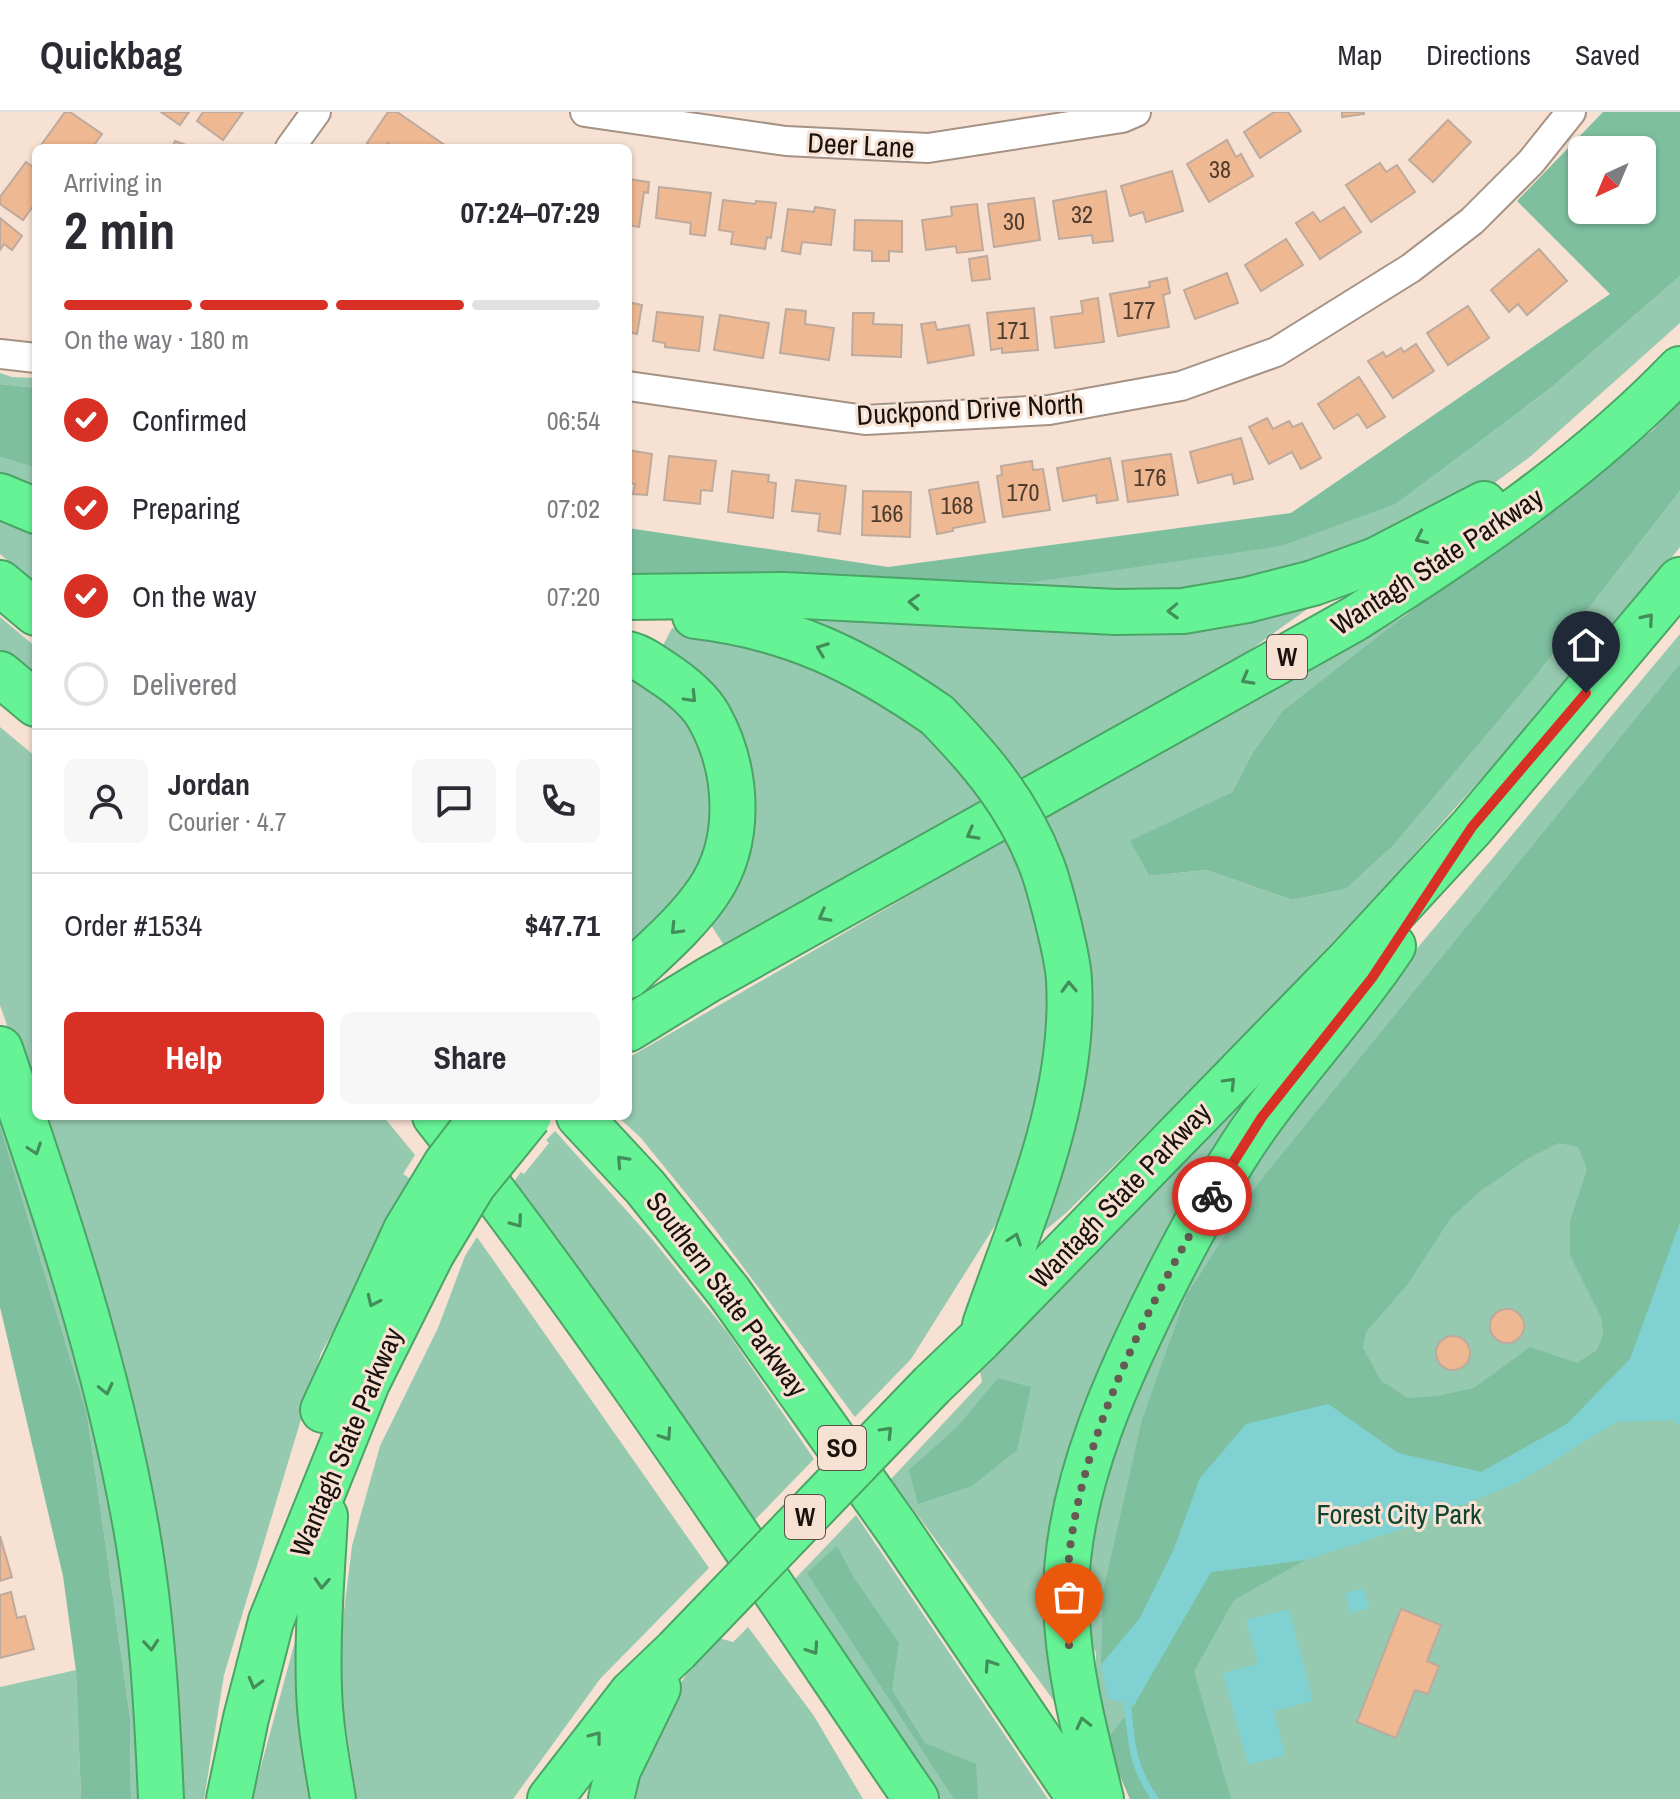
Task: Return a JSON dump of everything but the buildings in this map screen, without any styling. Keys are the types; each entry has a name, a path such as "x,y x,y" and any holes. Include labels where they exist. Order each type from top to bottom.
{"highway":[{"path":"632,597 784,595 1116,612 1183,611 1247,600 1313,583 1376,560 1437,531 1547,467 1667,382"},
{"name":"Wantagh State Parkway","path":"632,1026 708,980 1354,619 1458,553 1560,479 1667,382"},
{"path":"0,496 32,509"},
{"name":"Wantagh State Parkway","path":"550,1799 632,1693 1351,958 1472,827 1680,580"},
{"path":"0,583 32,610"},
{"path":"632,608 722,619 782,633 845,658 937,715 980,760 1016,811 1042,866 1059,926 1069,978 1069,1034 1050,1139 980,1339"},
{"path":"632,655 675,680 708,715 727,759 734,801 729,847 709,890 677,928 632,972"},
{"path":"0,674 32,701"},
{"path":"1101,1799 1071,1667 1066,1600 1071,1540 1082,1487 1101,1426 1126,1363 1159,1295 1192,1230 1234,1160 1262,1117 1372,978 1472,827"},
{"path":"0,1049 87,1314 116,1433 136,1528 149,1627 161,1799"},
{"path":"438,1120 505,1205 578,1307 915,1799"},
{"path":"271,1621 298,1491 319,1419 419,1242 446,1164 480,1120"},
{"name":"Wantagh State Parkway","path":"229,1799 271,1621 367,1383 419,1242 473,1185 526,1120"},
{"name":"Southern State Parkway","path":"583,1120 645,1187 729,1292 879,1502 1080,1799"},
{"path":"327,1477 319,1692 333,1799"},
{"path":"611,1799 618,1770 677,1650"}],"street":[{"path":"293,144 316,112"},
{"name":"Deer Lane","path":"585,112 786,141 928,148 1122,118 1136,112"},
{"name":"Duckpond Drive North","path":"632,387 865,420 1049,410 1181,386 1276,352 1411,268 1472,221 1531,162 1558,117"},
{"path":"0,354 32,358"}],"green space":[{"path":"1603,112 1680,112 1680,276 1552,387 1395,504 1282,546 1033,582 883,579 632,582 632,529 888,567 1291,513 1610,294 1517,201 1568,148 1568,224 1656,224 1656,136 1580,136"},
{"path":"1680,276 1680,323 1531,456 1467,503 1360,560 1181,600 632,582 1282,546 1395,503 1552,387"},
{"path":"0,373 32,378 32,388 0,384"},
{"path":"0,384 32,388 32,467 0,457"},
{"path":"1680,401 1680,491 1531,682 1394,845 1346,889 1292,900 1206,870 1149,876 1130,841 1232,792 1253,752 1282,711 1460,573 1652,431"},
{"path":"0,457 32,467 32,497 0,483"},
{"path":"1680,491 1680,547 1613,631 1375,898 1201,1080 1066,1213 1029,1244 1087,1060 1039,821 1408,614 1282,711 1253,752 1232,792 1131,842 1149,876 1206,870 1292,900 1346,889 1394,845 1531,682"},
{"path":"0,515 32,529 32,581 0,554"},
{"path":"1317,602 1236,660 1017,783 786,615"},
{"path":"0,617 32,644 32,680 0,652"},
{"path":"672,628 761,641 893,710 954,759 988,801 725,947 706,917 752,812 659,653"},
{"name":"Forest City Park","path":"1680,634 1680,1799 1130,1799 1096,1696 1096,1653 1088,1635 1081,1553 1156,1328 1230,1192 1394,976"},
{"path":"1680,664 1680,1223 1630,1359 1567,1424 1481,1472 1398,1453 1328,1404 1200,1478 1174,1549 1140,1618 1101,1665 1103,1592 1142,1420 1186,1296 1260,1181","holes":["1559,1143 1578,1147 1587,1169 1570,1221 1570,1255 1602,1319 1603,1335 1597,1350 1577,1363 1530,1347 1474,1388 1437,1396 1408,1398 1381,1381 1363,1348 1366,1332 1407,1285 1450,1219 1479,1192 1527,1159"]},
{"path":"632,669 682,702 716,755 722,817 687,886 632,943"},
{"path":"0,727 32,754 32,1097 0,1005"},
{"path":"1008,838 1036,914 1052,1005 1046,1085 1001,1216 911,1359 855,1417 714,1228 640,1137 621,1120 632,1120 632,1056"},
{"path":"1329,1014 1077,1457 1068,1720 891,1479 982,1382 980,1371"},
{"path":"0,1101 72,1316 121,1538 151,1799 131,1799 130,1717 87,1414 0,1125"},
{"path":"39,1120 386,1120 415,1155 403,1174 417,1183 321,1353 224,1675 204,1799 183,1799"},
{"path":"0,1125 87,1414 130,1717 131,1799 81,1799 76,1671 63,1576 0,1307"},
{"path":"555,1131 652,1239 728,1333 814,1459 751,1524 510,1187 549,1143 546,1140"},
{"path":"477,1237 709,1568 600,1679 513,1799 357,1799 337,1668 352,1546 380,1446 438,1328 465,1256"},
{"path":"998,1378 1031,1387 1017,1450 972,1486 918,1504 909,1470 957,1427"},
{"path":"856,1515 1048,1799 938,1799 791,1583"},
{"path":"837,1546 854,1578 899,1643 892,1690 925,1743 976,1764 978,1799 954,1799 807,1573"},
{"path":"1305,1560 1234,1600 1194,1671 1231,1799 1130,1799 1105,1742 1134,1705 1210,1572"},
{"path":"748,1627 814,1716 863,1799 624,1799 643,1742 691,1667 719,1638 733,1642"},
{"path":"296,1638 308,1647 323,1799 252,1799"},
{"path":"76,1670 81,1799 0,1799 0,1687"}],"water":[{"path":"1680,1223 1680,1425 1673,1420 1616,1422 1519,1482 1406,1528 1305,1560 1211,1572 1134,1705 1108,1699 1101,1665 1140,1618 1174,1549 1200,1478 1246,1424 1328,1404 1398,1453 1481,1472 1567,1424 1630,1359"},
{"path":"1364,1588 1369,1608 1350,1613 1345,1593"},
{"path":"1289,1609 1313,1701 1274,1711 1285,1755 1248,1765 1223,1673 1258,1664 1246,1620"}],"waterway":[{"path":"1129,1696 1127,1703 1134,1753 1141,1775 1155,1799"}],"way so far":[{"path":"1069,1645 1066,1600 1071,1540 1082,1487 1101,1426 1126,1363 1212,1196"}],"route":[{"path":"1212,1196 1262,1117 1372,978 1472,827 1586,693"}]}
